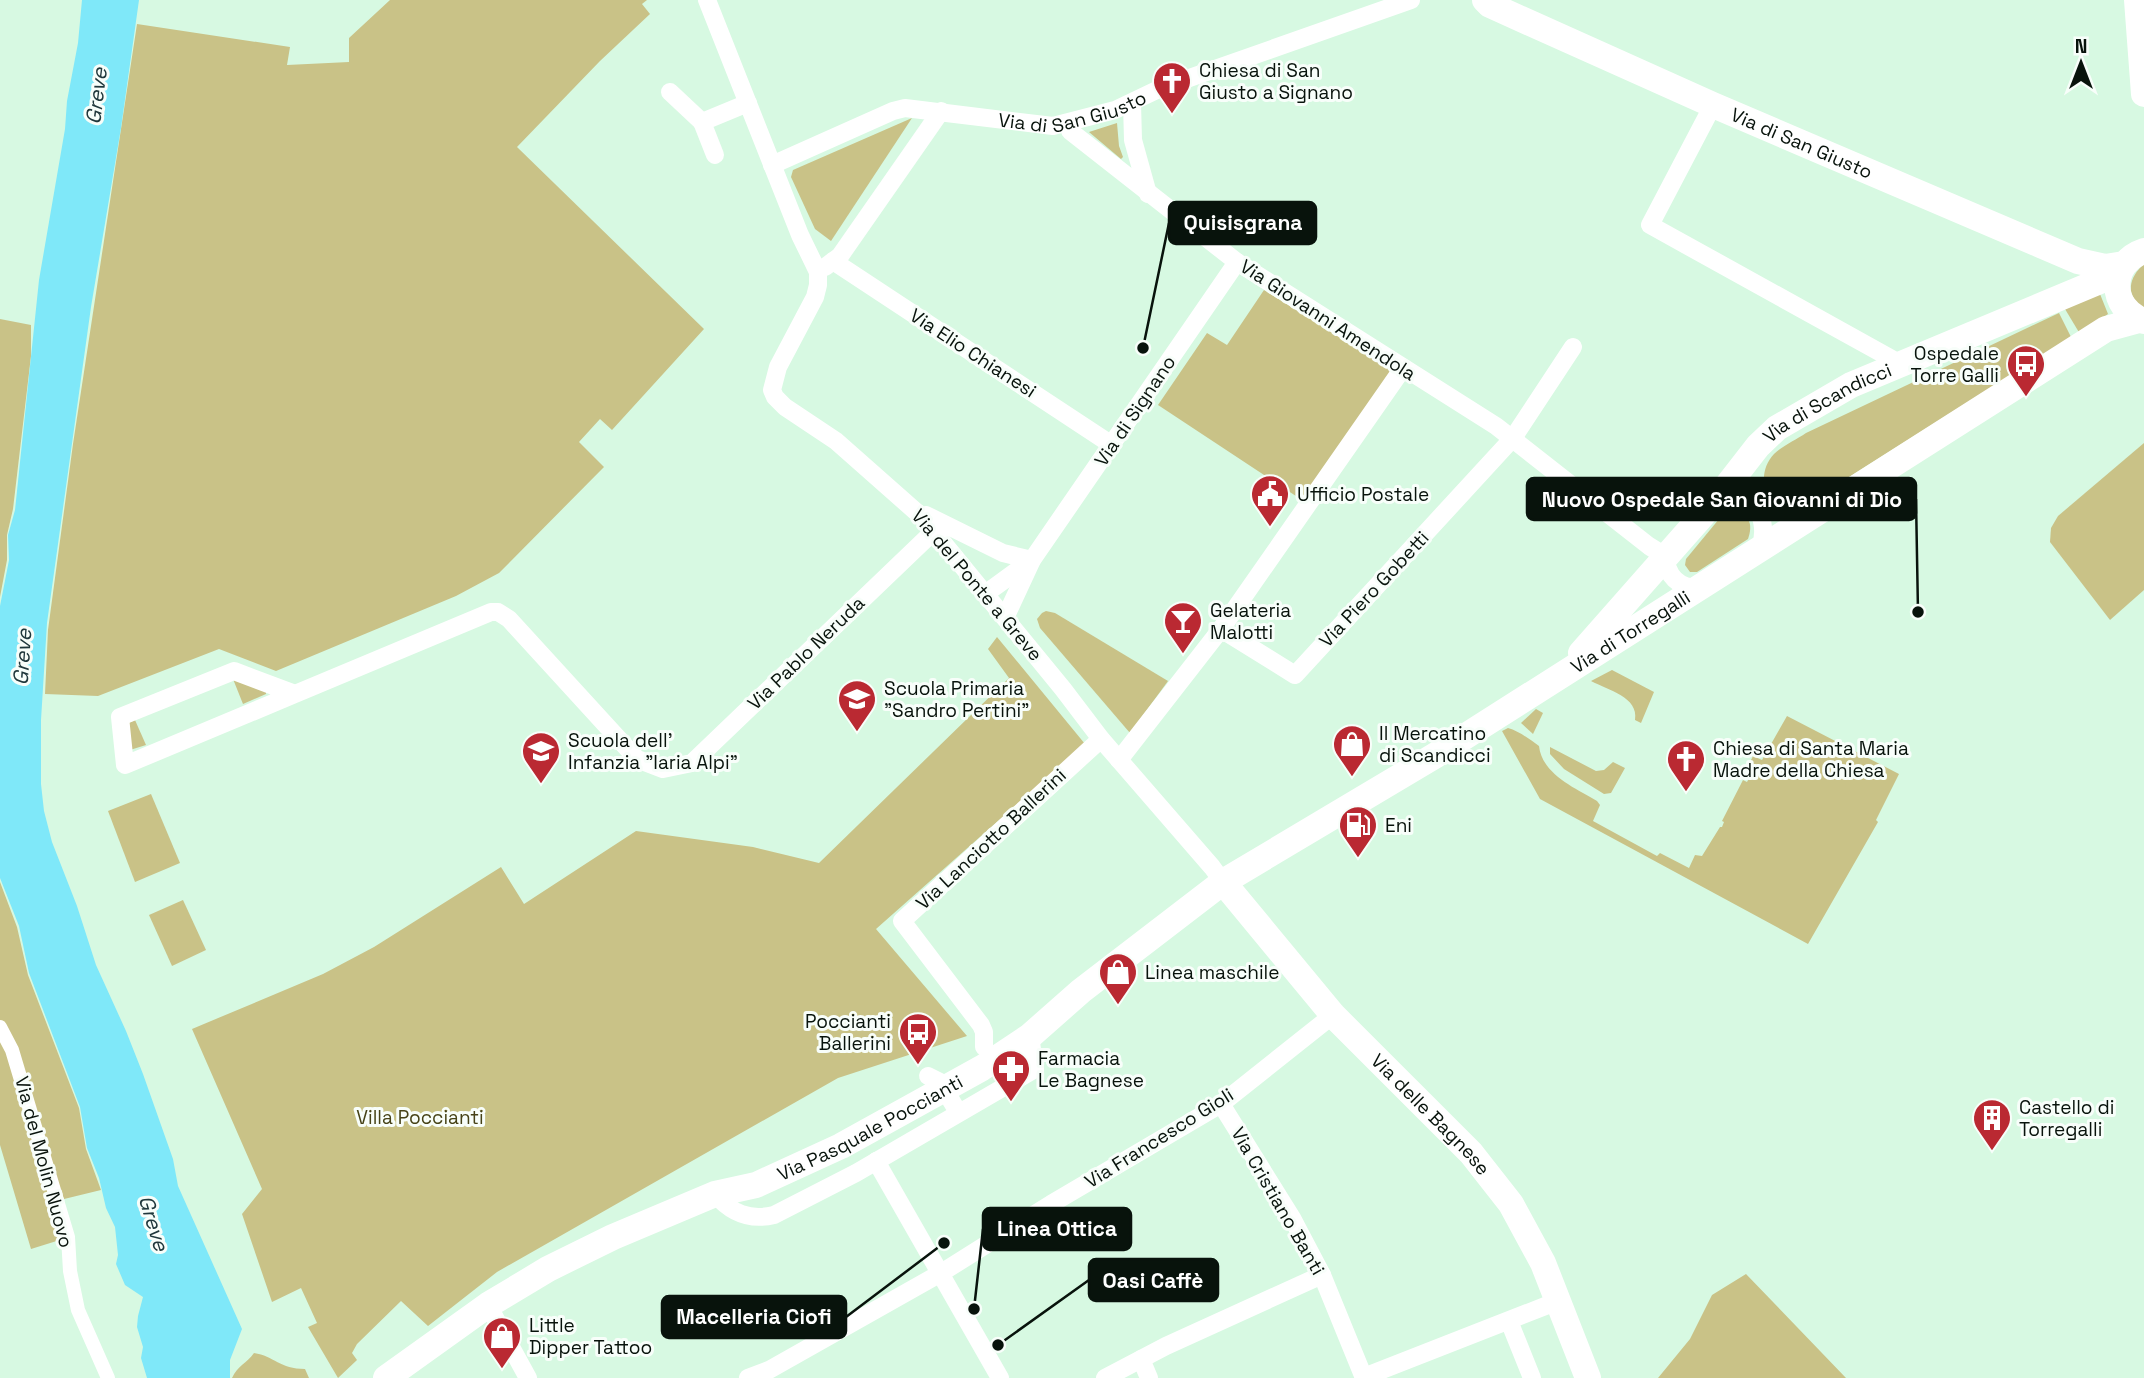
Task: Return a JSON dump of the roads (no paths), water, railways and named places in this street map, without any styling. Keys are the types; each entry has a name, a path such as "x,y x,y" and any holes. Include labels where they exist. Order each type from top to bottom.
{"main road":[{"name":"Via di San Giusto","path":"1485,0 1490,5 1713,105 2078,261 2105,267 2129,263"},
{"path":"2137,0 2144,94"},
{"path":"2129,263 2117,282 2119,300 2131,315 2142,320"},
{"name":"Via di Scandicci","path":"1665,556 1716,500 1758,446 1777,428 1851,385 2129,263"},
{"name":"Via di Torregalli","path":"1223,882 1378,792 2106,329 2142,320"},
{"name":"Via di Torregalli","path":"1562,675 1665,556"},
{"name":"Via Pasquale Poccianti","path":"936,1082 982,1068 1030,1036 1082,990 1223,882"},
{"name":"Via delle Bagnese","path":"1223,882 1333,1015 1490,1175 1526,1228 1588,1378"},
{"name":"Via Pasquale Poccianti","path":"386,1378 511,1289 581,1252 715,1195 756,1185 841,1146 984,1047 1082,990"}],"street":[{"path":"707,0 800,235 818,272 840,256 941,111"},
{"name":"Via di San Giusto","path":"772,165 905,108 1061,125 1132,103 1173,84 1411,0"},
{"path":"670,92 702,122 715,155"},
{"path":"702,122 748,103"},
{"path":"1132,103 1133,140 1149,194"},
{"path":"1713,105 1650,225 1901,364"},
{"name":"Via Giovanni Amendola","path":"1061,125 1237,262 1513,438 1665,556"},
{"name":"Via Elio Chianesi","path":"833,261 1112,445"},
{"name":"Via di Signano","path":"1032,560 1237,262"},
{"name":"Via del Ponte a Greve","path":"818,272 815,297 778,367 772,390 779,403 836,440 912,507 1063,688 1101,739 1223,882"},
{"path":"1513,438 1573,347"},
{"path":"1119,760 1221,629 1403,368"},
{"name":"Via Piero Gobetti","path":"1221,629 1295,675 1513,438"},
{"path":"1716,500 1724,496 1737,497 1748,501 1758,510 1765,532 1760,549"},
{"path":"912,507 1003,553 1032,560"},
{"name":"Via Pablo Neruda","path":"295,694 234,671 120,717 125,765 492,612 498,612 509,619 637,759 663,769 692,763 934,531"},
{"name":"Via di Torregalli","path":"1665,556 1676,582 1685,587 1698,588"},
{"path":"985,593 1032,560"},
{"path":"1005,618 1032,560"},
{"name":"Via Lanciotto Ballerini","path":"984,1047 981,1025 902,921 1101,739"},
{"name":"Via Francesco Gioli","path":"748,1378 771,1374 1221,1104 1333,1015"},
{"name":"Via del Molin Nuovo","path":"0,1027 12,1050 68,1237 70,1270 78,1310 108,1378"},
{"path":"715,1195 733,1212 750,1217 768,1217 876,1161 1035,1069 1030,1036"},
{"path":"936,1082 958,1112"},
{"name":"Via Cristiano Banti","path":"1221,1104 1292,1218 1322,1275 1364,1378"},
{"path":"876,1161 1000,1378"},
{"path":"1105,1378 1322,1275"},
{"path":"1364,1378 1558,1301"},
{"path":"488,1304 528,1378"},
{"path":"1509,1321 1532,1378"},
{"path":"1141,1359 1149,1378"}],"water":[{"name":"Greve","path":"82,0 139,0 91,307 47,623 41,720 41,784 52,842 96,965 143,1074 173,1159 178,1186 242,1329 230,1360 230,1378 147,1378 137,1327 143,1297 125,1285 116,1264 118,1255 115,1227 106,1208 99,1178 87,1148 80,1107 29,973 19,926 0,878 0,606 9,560 8,535 15,510 39,280 65,129"}],"place":[{"name":"Chiesa di San Giusto a Signano","path":"1172,115"},
{"name":"Quisisgrana","path":"1143,348"},
{"name":"Ospedale Torre Galli","path":"2026,398"},
{"name":"Ufficio Postale","path":"1270,528"},
{"name":"Nuovo Ospedale San Giovanni di Dio","path":"1918,612"},
{"name":"Gelateria Malotti","path":"1183,655"},
{"name":"Scuola Primaria \"Sandro Pertini\"","path":"857,733"},
{"name":"Il Mercatino di Scandicci","path":"1352,778"},
{"name":"Scuola dell' Infanzia \"Iaria Alpi\"","path":"541,785"},
{"name":"Chiesa di Santa Maria Madre della Chiesa","path":"1686,793"},
{"name":"Eni","path":"1358,859"},
{"name":"Linea maschile","path":"1118,1006"},
{"name":"Poccianti Ballerini","path":"918,1066"},
{"name":"Farmacia Le Bagnese","path":"1011,1103"},
{"name":"Castello di Torregalli","path":"1992,1152"},
{"name":"Macelleria Ciofi","path":"944,1243"},
{"name":"Linea Ottica","path":"974,1309"},
{"name":"Oasi Caffè","path":"998,1345"},
{"name":"Little Dipper Tattoo","path":"502,1370"}],"park label":[{"name":"Villa Poccianti","path":"420,1117"}]}
